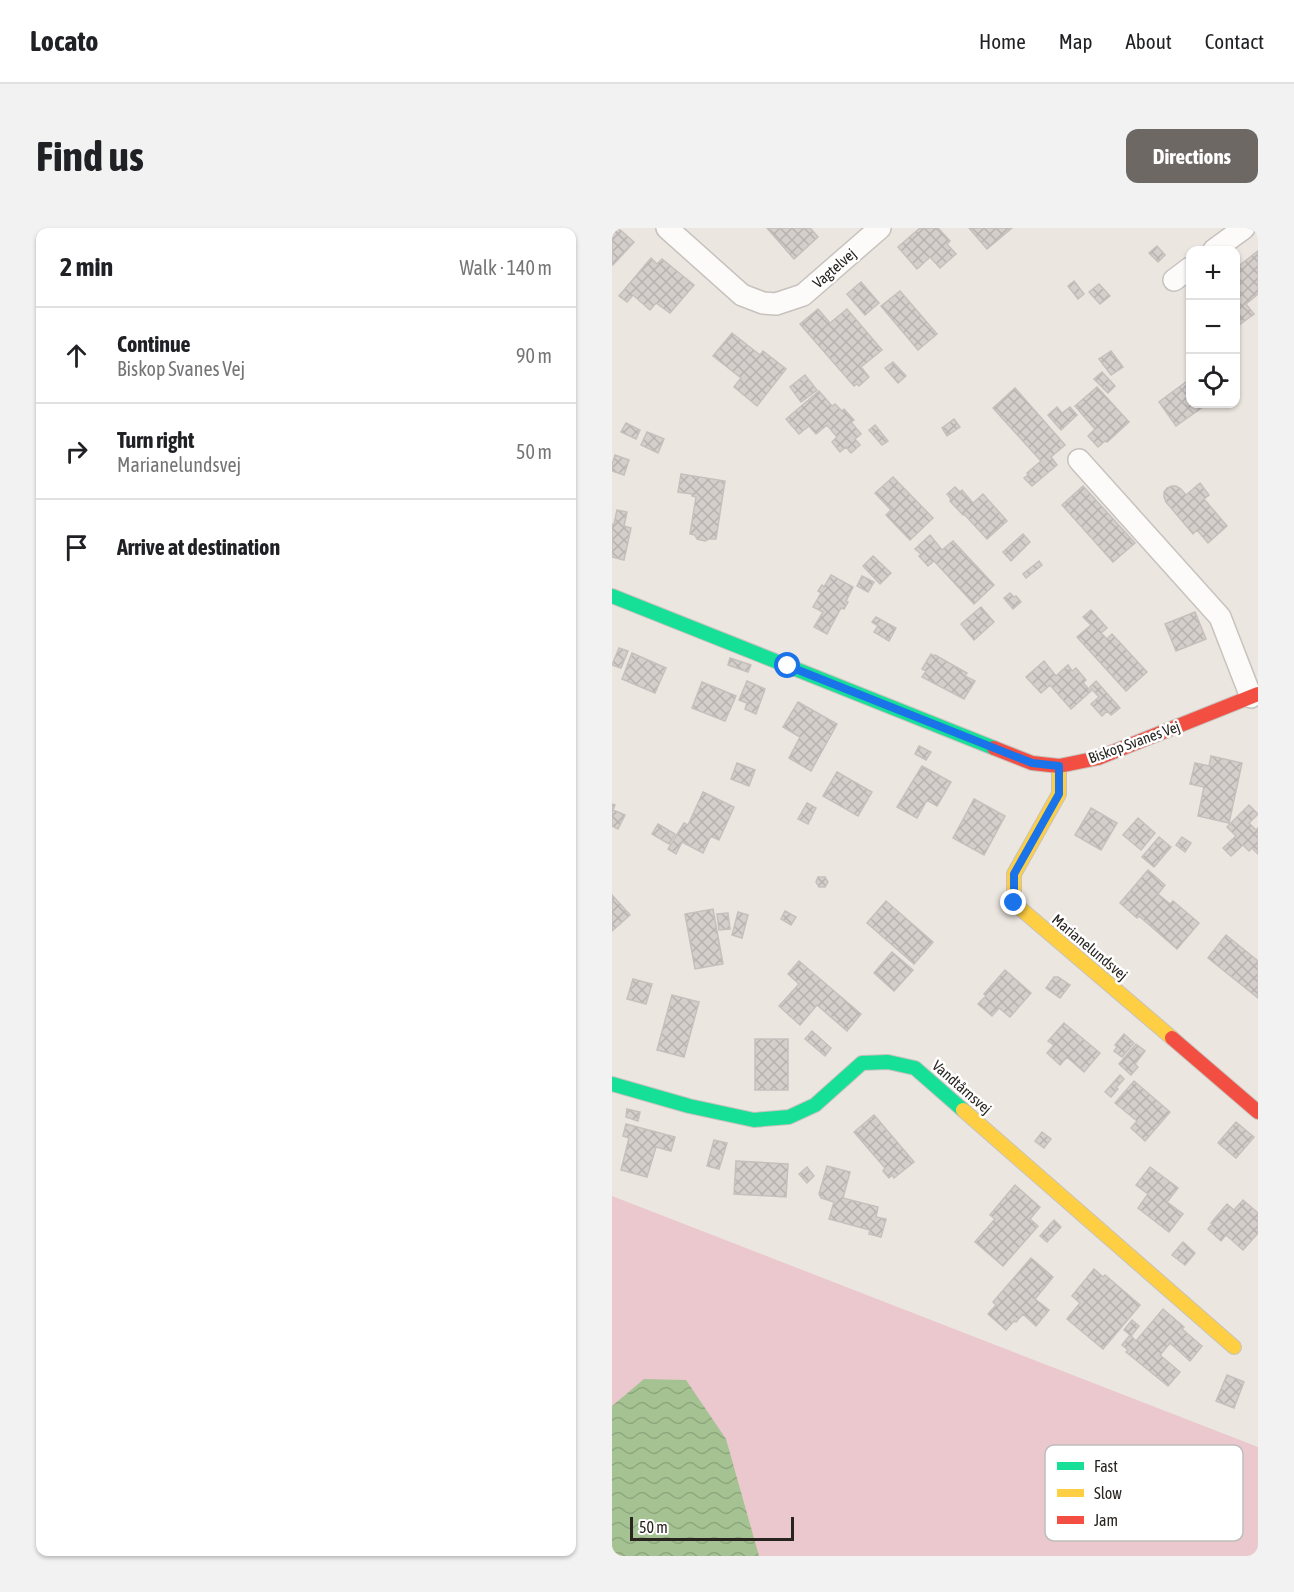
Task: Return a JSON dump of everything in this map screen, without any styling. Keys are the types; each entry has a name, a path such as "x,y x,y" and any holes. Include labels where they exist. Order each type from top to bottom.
{"street":[{"name":"Vagtelvej","path":"667,228 742,295 763,303 776,304 803,295 880,228"},
{"path":"1219,246 1244,228"},
{"name":"Biskop Svanes Vej","path":"612,596 1032,763 1059,766 1098,758 1254,696 1220,617 1078,460"},
{"name":"Marianelundsvej","path":"1059,766 1059,794 1014,874 1014,903 1258,1112"},
{"name":"Vandtårnsvej","path":"612,1084 689,1106 754,1120 789,1117 815,1105 862,1062 888,1062 915,1068 1234,1347"}],"shaded area":[{"path":"612,1196 1258,1447 1258,1556 612,1556"}],"water":[{"path":"644,1379 686,1380 726,1439 759,1556 612,1556 612,1406"}],"building":[{"path":"612,228 618,228 634,242 613,265 612,264"},
{"path":"767,228 810,228 818,237 794,259"},
{"path":"920,228 938,228 950,241 947,244 956,254 940,268 930,257 917,269 898,247"},
{"path":"969,228 1012,228 987,249"},
{"path":"1157,246 1165,255 1158,262 1149,253"},
{"path":"1258,251 1258,294 1246,304 1254,314 1240,324 1240,300 1240,265"},
{"path":"651,258 657,264 662,259 694,285 670,313 656,303 650,310 633,295 627,302 619,296"},
{"path":"1074,281 1084,294 1078,299 1068,286"},
{"path":"861,282 879,303 865,315 847,294"},
{"path":"1099,284 1110,296 1100,304 1089,292"},
{"path":"900,291 937,334 918,350 881,306"},
{"path":"818,309 830,323 847,309 882,350 861,367 869,377 859,386 857,384 854,386 800,324"},
{"path":"732,333 760,355 763,351 786,369 757,406 734,387 741,378 713,356"},
{"path":"1111,351 1123,367 1111,375 1099,359"},
{"path":"893,362 906,376 898,383 885,368"},
{"path":"1102,372 1115,386 1108,393 1094,379"},
{"path":"805,375 817,390 801,402 790,387"},
{"path":"1186,382 1186,408 1201,408 1176,426 1159,402"},
{"path":"1097,387 1129,422 1098,447 1088,436 1095,429 1075,406"},
{"path":"1015,388 1065,445 1051,457 1057,465 1032,486 1024,478 1041,461 993,408"},
{"path":"819,391 832,406 835,404 842,411 844,409 854,420 851,422 861,434 855,439 860,445 851,453 846,447 840,452 832,442 837,437 827,425 816,434 809,426 799,434 786,419"},
{"path":"1057,407 1062,413 1070,407 1077,415 1061,430 1048,415"},
{"path":"954,419 960,427 947,436 942,428"},
{"path":"626,423 640,430 636,439 621,432"},
{"path":"875,425 888,441 882,445 869,430"},
{"path":"647,432 664,439 658,453 641,445"},
{"path":"615,455 629,460 624,475 612,471"},
{"path":"681,474 725,481 716,539 705,541 690,534 696,497 692,494 678,492"},
{"path":"893,477 933,518 910,540 886,515 891,510 875,493"},
{"path":"1200,483 1209,495 1204,499 1227,526 1208,543 1197,530 1193,534 1164,497 1164,492 1172,486 1181,489 1186,495"},
{"path":"1083,486 1135,543 1113,562 1062,505"},
{"path":"955,487 960,492 962,490 973,503 983,494 1007,521 987,539 950,501 947,494"},
{"path":"617,510 627,512 624,526 631,528 624,560 612,557 612,527"},
{"path":"1023,534 1030,542 1011,561 1003,552"},
{"path":"930,535 942,550 953,541 994,585 974,604 934,561 928,566 919,556 921,554 915,549"},
{"path":"873,556 891,573 880,584 863,566"},
{"path":"1039,561 1042,565 1026,578 1023,574"},
{"path":"831,575 853,587 846,601 848,602 844,609 841,608 827,634 814,627 823,612 813,607 821,593 818,591 822,585 824,587"},
{"path":"862,576 874,582 868,592 857,586"},
{"path":"1010,593 1021,602 1013,609 1004,598"},
{"path":"981,607 994,622 974,640 961,624"},
{"path":"1091,610 1107,628 1101,633 1107,639 1112,634 1147,672 1126,691 1077,637 1091,625 1083,617"},
{"path":"1195,612 1206,639 1176,651 1165,624"},
{"path":"876,617 896,628 889,641 874,632 878,626 872,622"},
{"path":"619,648 628,651 621,668 612,665"},
{"path":"632,653 666,668 655,693 622,679"},
{"path":"931,654 967,673 965,676 975,681 964,699 922,677 926,671 922,669"},
{"path":"730,658 751,665 748,672 728,665"},
{"path":"1044,661 1056,676 1068,665 1072,671 1076,668 1086,680 1083,683 1091,691 1071,709 1050,685 1041,693 1026,677"},
{"path":"747,681 765,689 756,714 745,709 747,703 739,700"},
{"path":"1096,681 1120,708 1111,715 1107,711 1102,716 1091,704 1099,697 1090,687"},
{"path":"702,682 736,696 725,721 692,708"},
{"path":"798,702 837,724 811,771 789,758 800,737 783,727"},
{"path":"919,746 931,752 926,760 915,754"},
{"path":"1211,756 1242,763 1229,823 1198,816 1204,787 1190,784 1195,763 1209,766"},
{"path":"737,763 755,770 749,786 731,779"},
{"path":"922,766 951,782 937,806 927,800 917,818 897,807"},
{"path":"837,772 872,792 858,816 823,796"},
{"path":"703,792 734,807 719,840 711,836 703,853 682,842 676,854 668,849 684,823 688,825"},
{"path":"974,799 1005,816 984,855 953,838"},
{"path":"807,803 816,808 808,824 798,819"},
{"path":"612,804 615,805 613,810 625,815 618,829 612,826"},
{"path":"1249,805 1258,814 1249,823 1256,830 1258,828 1258,854 1252,848 1249,851 1243,845 1231,856 1223,848 1236,836 1227,827"},
{"path":"1091,808 1117,823 1101,850 1075,835"},
{"path":"1138,818 1155,833 1141,850 1123,835"},
{"path":"658,824 675,834 669,844 652,834"},
{"path":"1159,837 1171,847 1154,867 1142,857"},
{"path":"1182,837 1191,843 1185,852 1176,845"},
{"path":"1148,870 1165,885 1158,894 1170,904 1173,901 1199,923 1177,949 1139,916 1137,918 1120,903"},
{"path":"818,877 825,877 828,882 825,887 819,887 816,882"},
{"path":"612,895 630,915 612,931"},
{"path":"886,901 933,942 914,964 867,923"},
{"path":"713,909 723,964 695,969 685,914"},
{"path":"785,911 796,917 791,925 781,919"},
{"path":"738,912 748,915 742,938 732,935"},
{"path":"728,913 730,929 719,930 717,914"},
{"path":"1226,935 1258,961 1258,998 1208,958"},
{"path":"892,952 913,970 894,991 874,973"},
{"path":"799,961 861,1014 847,1031 817,1005 800,1025 779,1006 799,984 788,974"},
{"path":"1005,970 1031,993 1010,1017 999,1008 992,1016 978,1004"},
{"path":"1054,977 1070,985 1060,998 1046,988"},
{"path":"633,979 652,984 646,1004 627,999"},
{"path":"672,995 699,1002 684,1057 657,1050"},
{"path":"1064,1023 1100,1053 1084,1072 1067,1057 1060,1065 1047,1053 1054,1045 1048,1041"},
{"path":"812,1031 831,1048 825,1056 805,1039"},
{"path":"1124,1034 1134,1043 1122,1057 1114,1051 1117,1047 1115,1045"},
{"path":"755,1039 788,1039 788,1090 755,1090"},
{"path":"1136,1044 1145,1051 1135,1064 1138,1067 1131,1075 1119,1064"},
{"path":"1120,1075 1124,1079 1111,1097 1105,1092"},
{"path":"1134,1081 1170,1112 1145,1141 1131,1128 1137,1121 1115,1103"},
{"path":"627,1109 640,1112 638,1121 626,1117"},
{"path":"874,1115 914,1162 894,1178 892,1175 889,1178 883,1171 885,1168 854,1132"},
{"path":"1236,1122 1254,1137 1236,1158 1218,1143"},
{"path":"626,1124 675,1137 671,1151 656,1147 647,1177 621,1170 629,1138 623,1136"},
{"path":"1042,1132 1051,1139 1044,1148 1035,1141"},
{"path":"714,1140 727,1143 719,1169 707,1166"},
{"path":"736,1161 788,1164 786,1197 734,1194"},
{"path":"827,1166 850,1172 843,1198 878,1207 876,1217 886,1219 881,1237 869,1234 870,1230 829,1219 834,1202 821,1198 819,1194"},
{"path":"807,1167 814,1176 807,1183 799,1174"},
{"path":"1150,1167 1178,1188 1167,1202 1183,1214 1169,1232 1138,1208 1148,1194 1136,1185"},
{"path":"1015,1185 1040,1207 1030,1219 1038,1226 1003,1266 975,1242 995,1219 990,1215"},
{"path":"1243,1200 1258,1213 1258,1233 1243,1250 1226,1235 1221,1241 1208,1229 1227,1204 1234,1210"},
{"path":"1054,1220 1061,1227 1047,1242 1040,1236"},
{"path":"1183,1242 1195,1253 1185,1265 1172,1255"},
{"path":"1031,1258 1053,1277 1035,1299 1049,1310 1036,1326 1023,1314 1006,1330 988,1314 996,1305 993,1302"},
{"path":"1094,1269 1103,1277 1105,1275 1140,1305 1103,1349 1067,1319 1080,1303 1072,1296"},
{"path":"1163,1309 1202,1346 1190,1361 1170,1343 1160,1355 1180,1372 1168,1386 1126,1352 1128,1350 1122,1345 1130,1335 1124,1330 1132,1320 1139,1326 1131,1336 1136,1341"},
{"path":"1227,1375 1244,1382 1234,1408 1216,1401"}],"traffic: fast":[{"path":"612,596 994,748"},
{"path":"612,1084 689,1106 754,1120 789,1117 815,1105 862,1063 888,1062 915,1068 963,1110"}],"traffic: slow":[{"path":"1059,766 1059,794 1014,874 1014,903 1172,1038"},
{"path":"963,1110 1234,1347"}],"traffic: jam":[{"path":"994,748 1032,763 1059,766 1098,758 1258,694"},
{"path":"1172,1038 1258,1112"}],"route":[{"path":"788,666 1032,763 1059,766 1059,794 1014,874 1014,903"}]}
